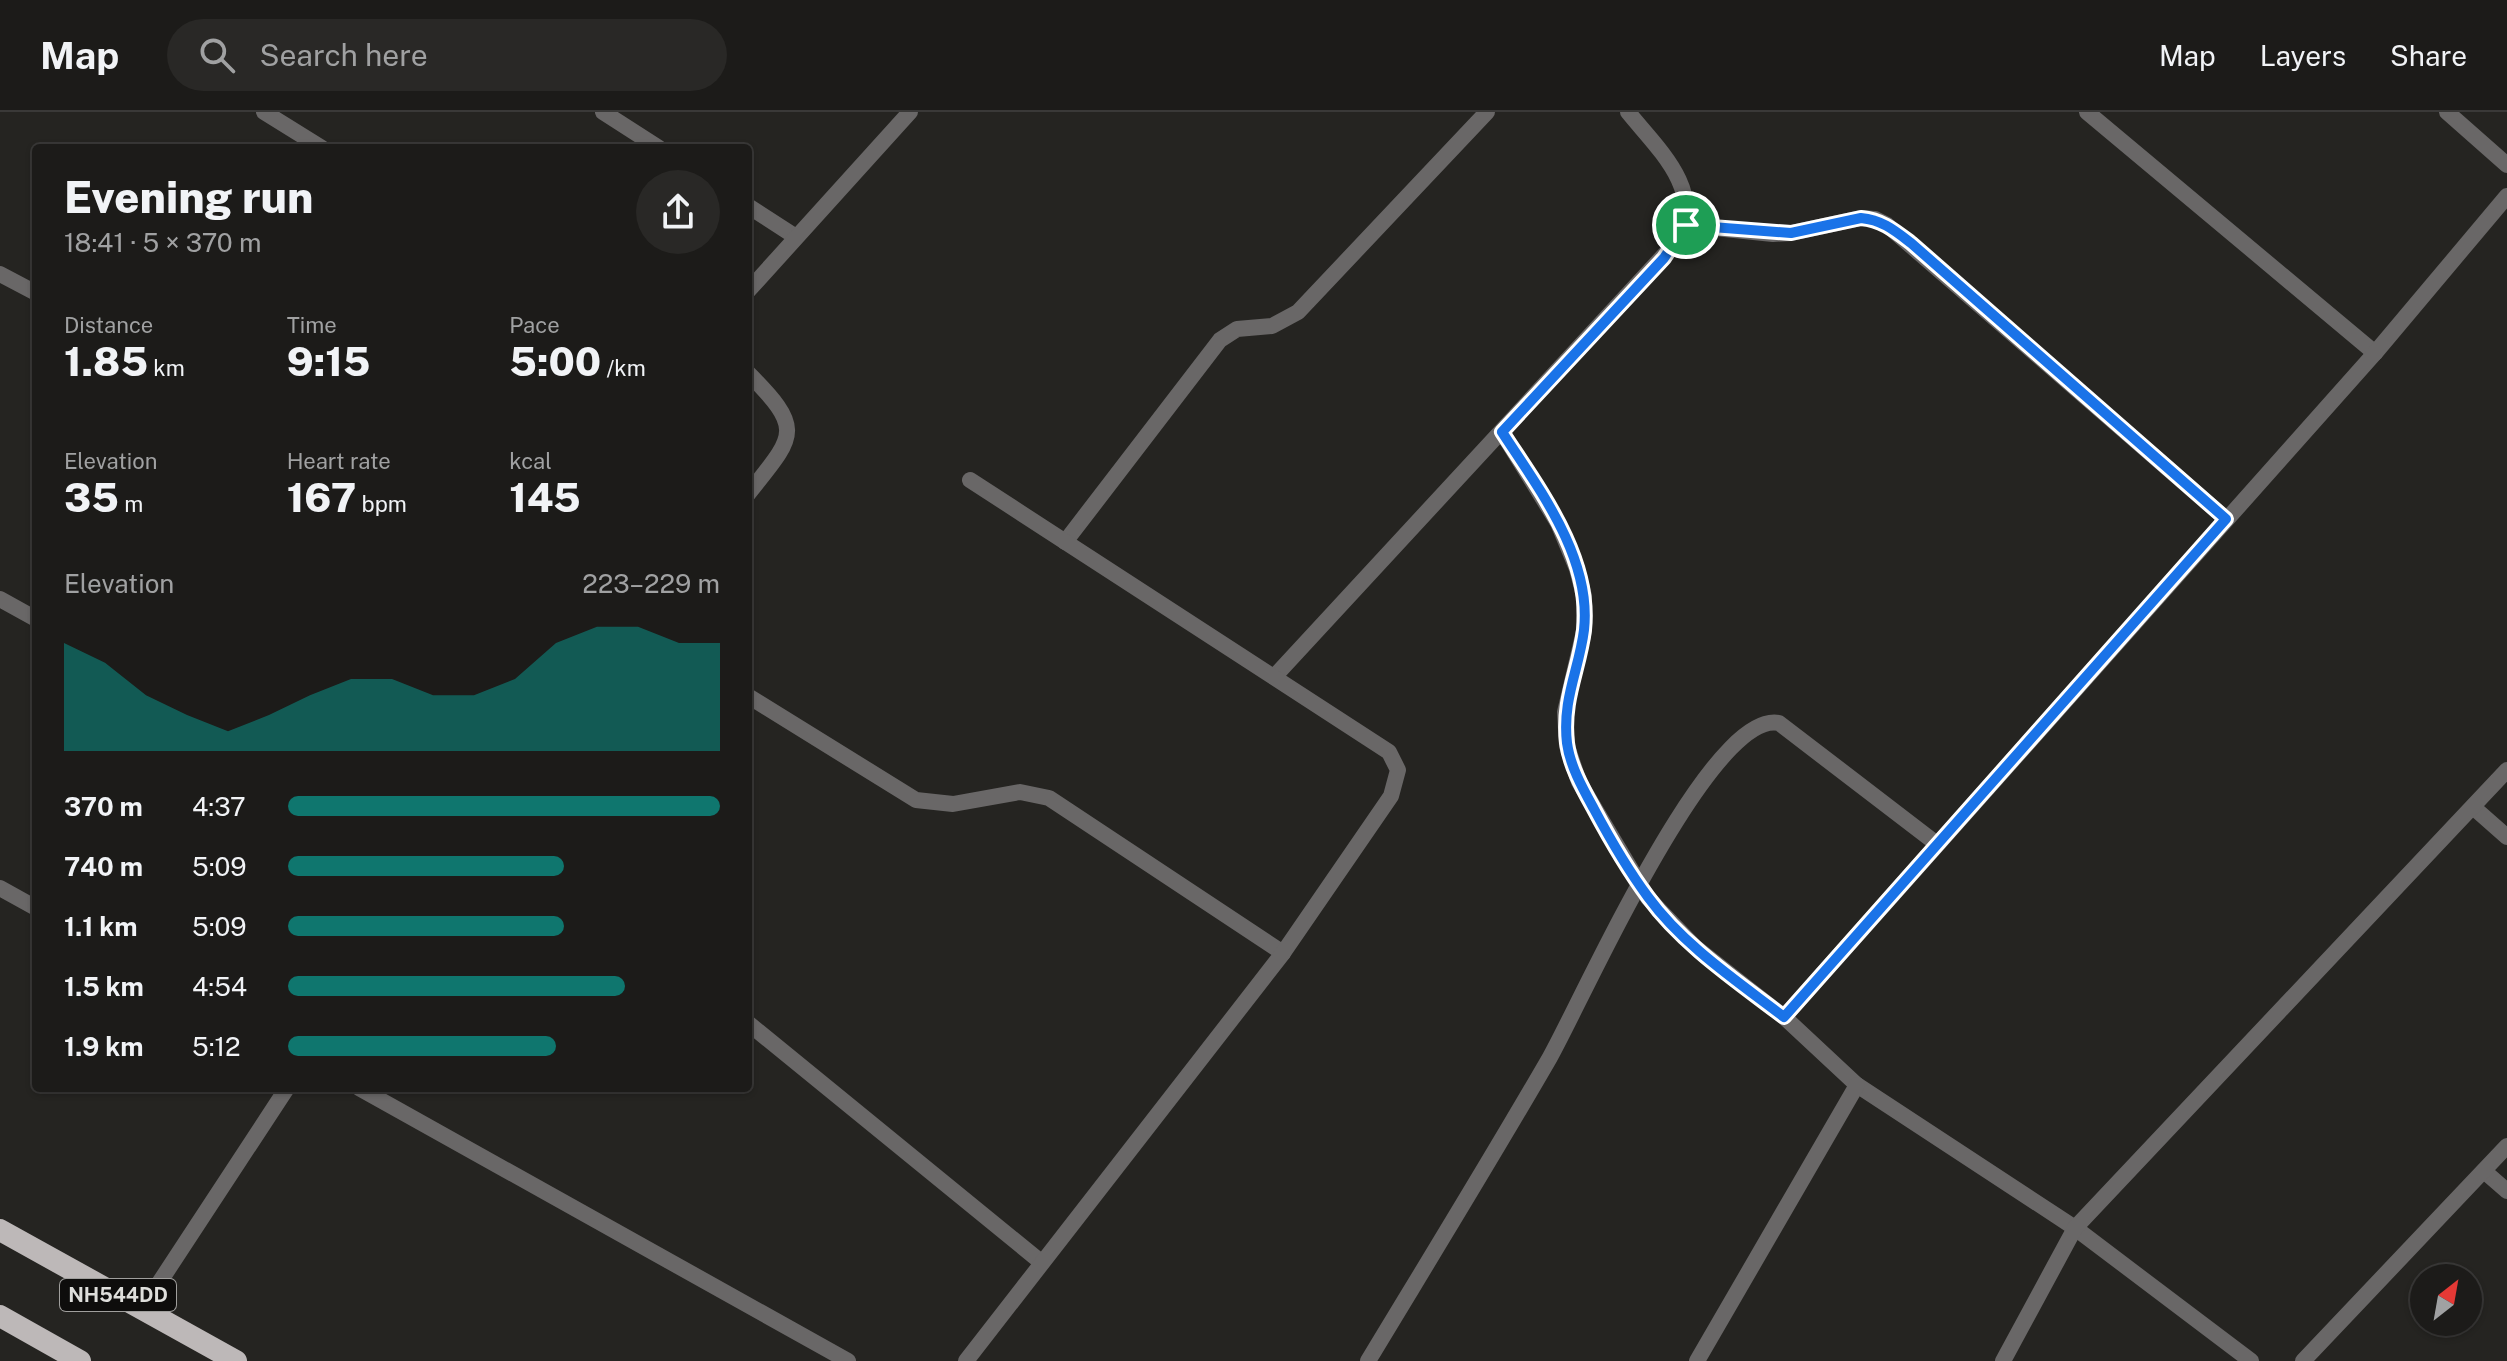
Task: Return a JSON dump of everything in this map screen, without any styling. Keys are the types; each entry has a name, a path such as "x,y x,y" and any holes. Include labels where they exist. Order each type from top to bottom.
{"highway":[{"name":"NH544DD","path":"0,1230 236,1361"},
{"path":"0,1316 80,1361"}],"street":[{"path":"264,112 316,144"},
{"path":"603,112 653,144"},
{"path":"752,286 910,112"},
{"path":"1274,677 1664,258 1686,225 1686,198 1678,177 1628,112"},
{"path":"2087,112 2375,353"},
{"path":"2447,112 2507,165"},
{"path":"1065,542 1220,340 1237,329 1272,326 1298,312 1479,115"},
{"path":"1784,1017 2375,353 2507,196"},
{"path":"752,209 796,237"},
{"path":"1686,225 1773,234 1861,218 1875,219 1887,225 2226,519"},
{"path":"0,274 32,291"},
{"path":"752,377 783,410 788,423 788,436 781,452 752,489"},
{"path":"1502,432 1558,523 1577,569 1584,596 1584,631 1565,712 1567,746 1579,782 1648,898 1695,947 1784,1017 1857,1085 2075,1228 2251,1361"},
{"path":"966,1361 1283,953 1391,796 1398,770 1389,752 970,480"},
{"path":"0,599 32,617"},
{"path":"752,698 916,800 953,804 1020,792 1049,798 1283,953"},
{"path":"1368,1361 1552,1053 1638,882 1694,794 1748,731 1769,721 1790,729 1937,844"},
{"path":"2003,1361 2075,1228 2507,770"},
{"path":"2473,807 2507,837"},
{"path":"0,888 32,906"},
{"path":"752,1026 1041,1262"},
{"path":"1697,1361 1857,1085"},
{"path":"142,1309 284,1092"},
{"path":"366,1092 848,1361"},
{"path":"2303,1361 2507,1146"},
{"path":"2484,1171 2507,1191"}],"route":[{"path":"1861,218 1875,219 1887,225 2226,519 1784,1017 1695,947 1648,898 1579,782 1567,746 1565,712 1584,631 1584,596 1577,569 1558,523 1502,432 1664,258 1686,225 1773,234 1861,218"}]}
